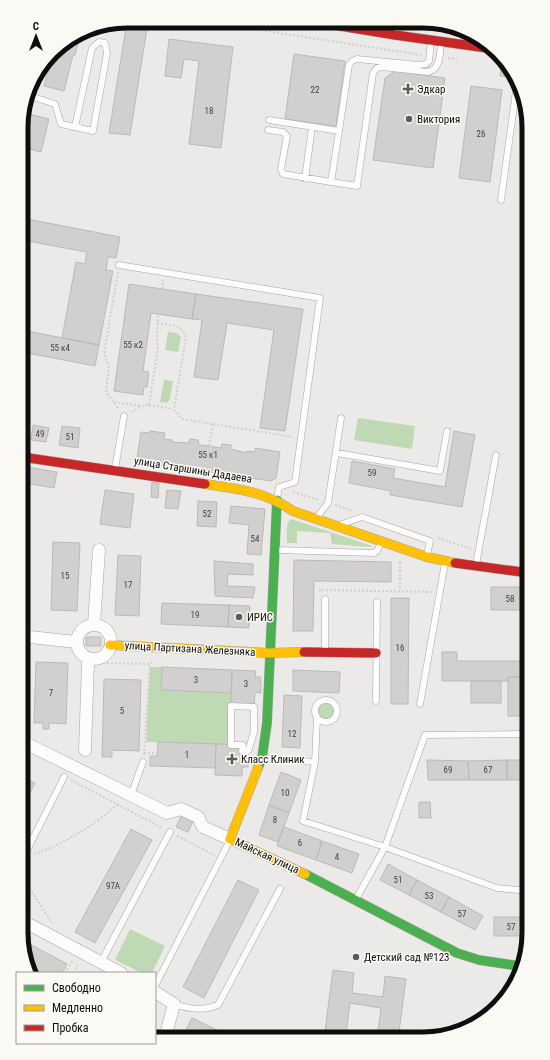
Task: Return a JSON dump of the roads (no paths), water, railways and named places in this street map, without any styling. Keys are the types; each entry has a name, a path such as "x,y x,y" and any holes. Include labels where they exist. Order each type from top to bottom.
{"street":[{"path":"352,28 442,42 475,43"},
{"name":"улица Старшины Дадаева","path":"28,458 242,489 262,494 277,500 293,511 427,557 445,562 475,567 522,572"},
{"name":"улица Партизана Железняка","path":"230,839 243,799 262,758 268,718 269,653 277,500"},
{"path":"85,750 89,658 81,654 77,648 76,642 79,632 83,628 94,624 99,550"},
{"name":"улица Партизана Железняка","path":"89,658 101,658 110,648 110,635 108,632 104,628 94,624"},
{"path":"28,637 76,642"},
{"name":"улица Партизана Железняка","path":"110,645 269,653"},
{"path":"269,653 325,652 376,654"},
{"name":"Майская улица","path":"28,744 168,813 181,810 198,817 203,827 317,880 457,953 479,960 517,966"},
{"path":"28,924 119,972"},
{"path":"156,993 174,1004 167,1032"}],"lane":[{"path":"395,35 397,28"},
{"path":"331,182 350,65 352,61 357,59 418,65 426,64 429,61 431,40"},
{"path":"32,97 55,104 61,124 93,131 107,53 105,43 99,42 92,48 75,127"},
{"path":"268,130 283,132 287,136 281,169 283,174 357,186 373,73 377,68 382,67 428,72 433,71 440,58 442,42"},
{"path":"501,200 516,92"},
{"path":"269,120 339,131"},
{"path":"305,178 312,127"},
{"path":"119,265 320,298 295,482 279,487 277,500"},
{"path":"115,470 124,416"},
{"path":"315,519 328,503 337,453 341,418"},
{"path":"337,453 440,471 447,431"},
{"path":"475,567 496,455"},
{"path":"336,526 362,517 430,541 427,557"},
{"path":"274,550 374,553 377,551 381,541"},
{"path":"420,704 445,562"},
{"path":"325,599 325,652"},
{"path":"376,701 377,602"},
{"path":"231,706 254,707 255,718 254,732 248,751 242,751 243,745 231,745 231,706"},
{"path":"255,718 268,718"},
{"path":"317,719 315,762 303,821 385,847 497,888 522,890"},
{"path":"355,900 385,847 426,734 522,734"},
{"path":"262,758 315,762"},
{"path":"131,795 143,762"},
{"path":"28,848 64,777"},
{"path":"101,962 170,832"},
{"path":"156,984 230,839"},
{"path":"174,1004 185,1008 203,1009 218,1005 280,889"}],"place":[{"name":"Эдкар","path":"408,89"},
{"name":"Виктория","path":"409,119"},
{"name":"ИРИС","path":"239,617"},
{"name":"Класс Клиник","path":"232,759"},
{"name":"Детский сад №123","path":"356,957"}]}
